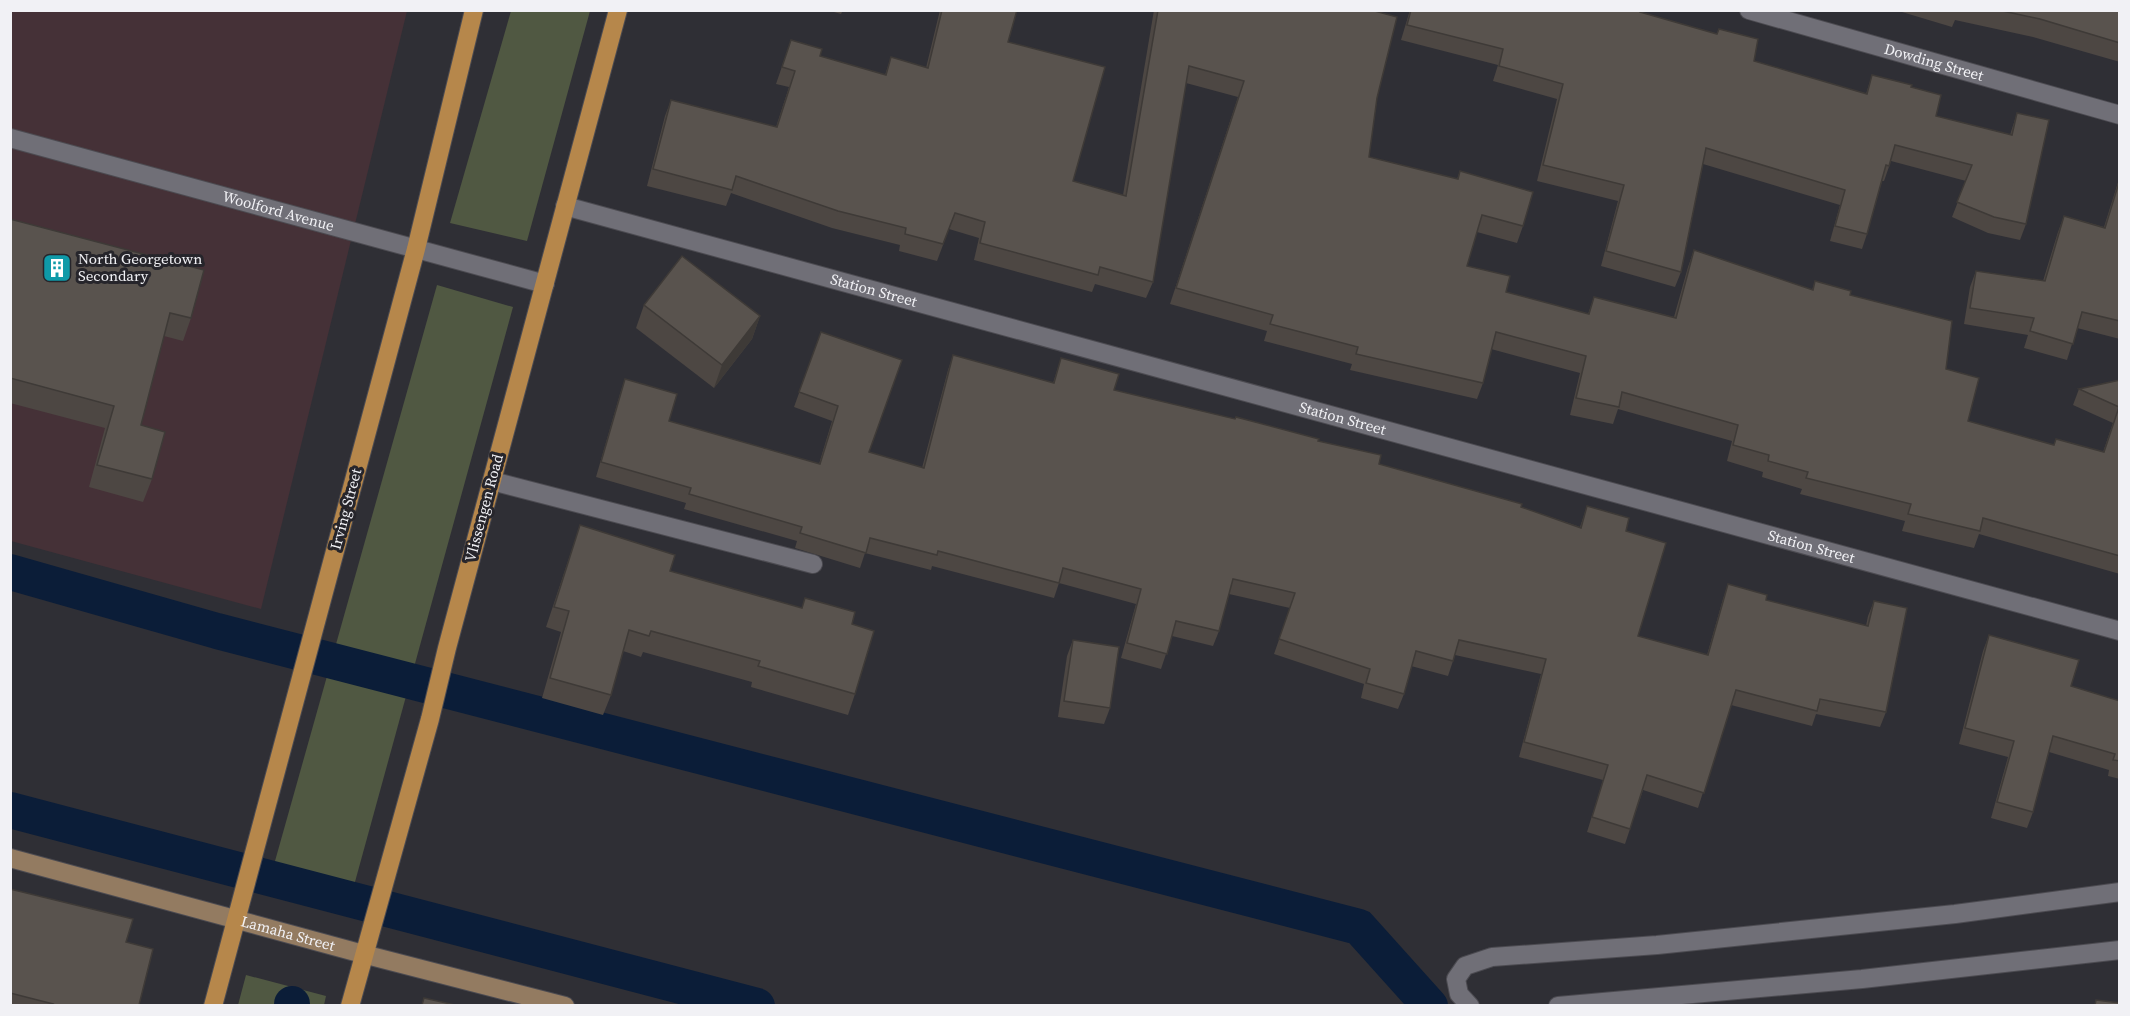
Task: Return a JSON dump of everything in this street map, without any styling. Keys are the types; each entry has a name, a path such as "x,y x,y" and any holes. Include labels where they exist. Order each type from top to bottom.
{"main road":[{"name":"Irving Street","path":"213,1005 416,249 474,10"},
{"name":"Vlissengen Road","path":"350,1005 430,719 618,10"}],"street":[{"name":"Dowding Street","path":"1749,10 2120,115"},
{"name":"Woolford Avenue","path":"10,138 545,284"},
{"name":"Station Street","path":"565,206 2120,631"},
{"path":"492,481 813,564"},
{"name":"Lamaha Street","path":"10,858 363,954 565,1005"},
{"path":"1470,1005 1460,994 1456,980 1465,966 1492,957 1657,945 1955,914 2120,892"},
{"path":"1558,1005 1862,979 2120,950"}],"shaded area":[{"path":"10,11 407,11 261,609 11,541"}],"green space":[{"path":"511,11 590,11 527,241 450,223"},
{"path":"437,285 513,307 347,911 268,886"},
{"path":"246,975 326,996 324,1005 238,1005"}],"building":[{"path":"942,10 1017,10 1008,42 1105,67 1073,181 1126,196 1158,10 1371,10 1397,17 1377,98 1369,157 1458,179 1460,171 1533,192 1523,226 1482,215 1467,266 1510,276 1506,292 1589,314 1594,297 1676,318 1694,250 1813,290 1815,281 1851,291 1850,295 1952,321 1946,369 1979,378 1968,421 2054,445 2056,439 2104,452 2119,407 2079,389 2120,380 2120,556 1983,518 1980,531 1908,514 1911,504 1806,478 1808,472 1768,461 1769,455 1733,445 1738,425 1622,392 1619,407 1576,398 1586,356 1496,332 1483,383 1356,354 1358,347 1270,324 1273,315 1176,288 1244,81 1189,66 1153,282 1100,267 1098,275 980,243 985,222 955,213 943,244 905,234 906,228 838,211 736,176 732,190 653,169 671,100 777,127 795,71 782,67 791,40 822,49 820,56 886,75 891,57 928,68"},
{"path":"1411,10 1641,10 1640,12 1717,34 1719,29 1758,39 1754,61 1867,94 1872,75 1941,95 1936,116 2012,135 2017,113 2049,120 2026,224 1994,217 1957,202 1972,165 1895,145 1889,166 1886,165 1867,234 1835,226 1845,190 1706,148 1681,272 1606,251 1624,185 1543,165 1563,84 1499,66 1503,49 1407,25"},
{"path":"1998,10 2120,10 2120,43 2040,19"},
{"path":"2120,179 2120,321 2082,312 2073,344 2030,331 2034,318 1970,308 1976,271 2045,281 2064,216 2105,228"},
{"path":"10,219 204,270 191,318 170,313 141,425 165,432 152,479 97,465 114,406 10,378"},
{"path":"682,256 760,316 722,365 644,305"},
{"path":"821,332 902,360 869,452 924,468 953,355 1054,383 1061,358 1119,374 1114,390 1235,419 1236,417 1319,439 1318,441 1381,455 1379,464 1522,504 1521,507 1581,528 1587,506 1629,518 1626,531 1666,543 1638,636 1708,655 1728,584 1767,595 1766,600 1868,626 1874,601 1907,608 1886,712 1820,699 1817,711 1736,690 1704,793 1647,775 1630,829 1592,817 1608,765 1524,742 1546,659 1459,640 1453,661 1416,651 1404,694 1366,683 1370,669 1279,639 1295,593 1233,579 1219,631 1176,621 1167,654 1127,643 1141,589 1063,568 1059,583 938,551 937,555 870,538 866,553 800,533 802,527 689,494 691,488 601,462 625,379 677,394 669,421 820,464 838,406 799,392"},
{"path":"580,525 675,555 670,571 802,608 805,598 855,612 852,624 874,631 855,694 758,666 760,661 651,631 649,636 629,630 611,695 550,678 569,611 554,607"},
{"path":"1989,635 2079,660 2071,686 2120,701 2120,761 2113,760 2115,754 2053,736 2033,812 1997,802 2014,741 1965,728"},
{"path":"1073,640 1119,647 1110,708 1064,701"},
{"path":"10,889 133,919 126,942 153,949 139,1005 52,1005 10,993"},
{"path":"424,998 455,1005 422,1005"},
{"path":"2096,1000 2120,1003 2120,1005 2095,1005"}],"waterway":[{"path":"10,572 217,631 1359,927 1430,1006"},
{"path":"10,810 757,1006"}],"place":[{"name":"North Georgetown Secondary","path":"57,268"}]}
